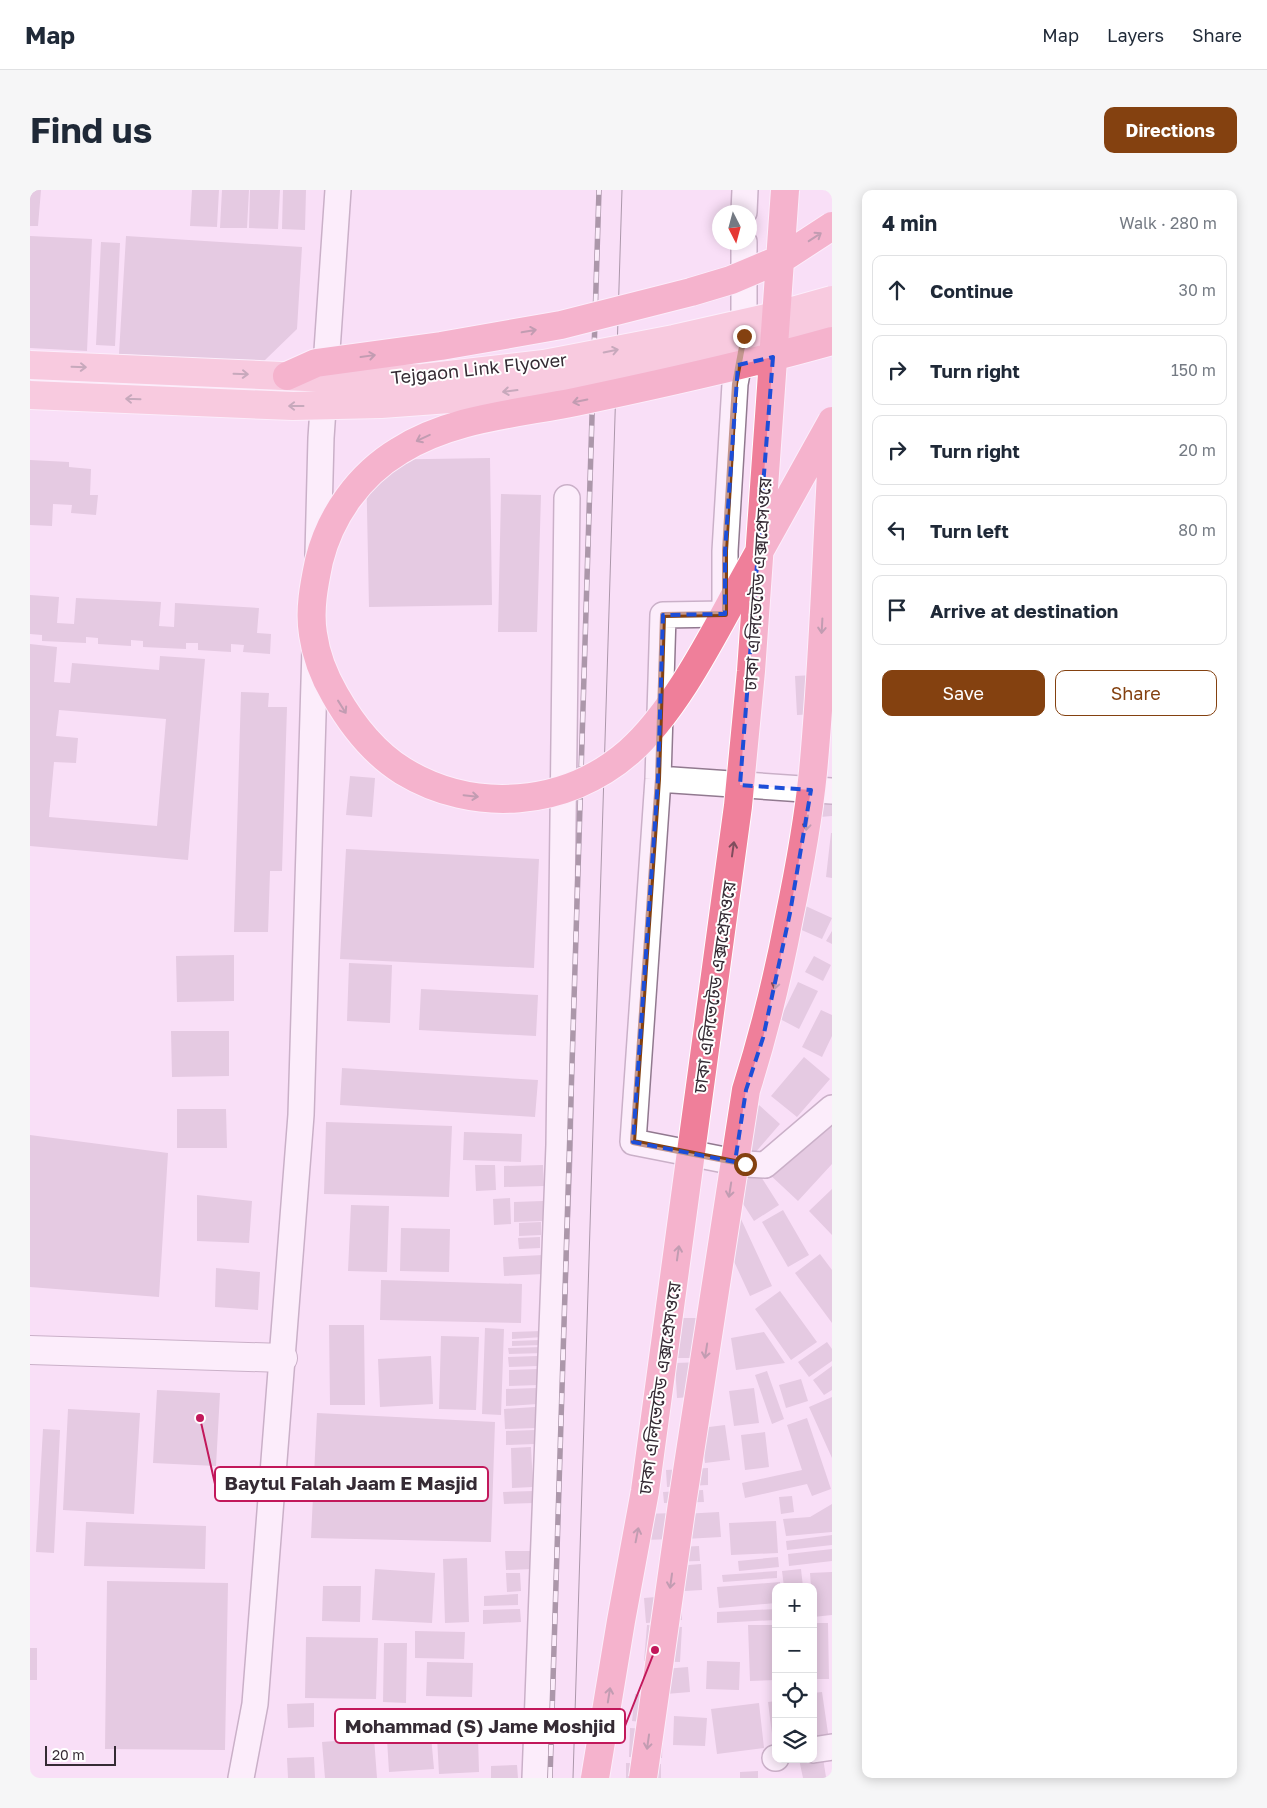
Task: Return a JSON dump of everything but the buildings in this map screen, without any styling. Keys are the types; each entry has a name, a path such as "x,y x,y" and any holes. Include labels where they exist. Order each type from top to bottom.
{"highway":[{"name":"ঢাকা এলিভেটেড এক্সপ্রেসওয়ে","path":"595,1778 645,1491 738,806 752,661 785,190"},
{"path":"287,376 316,363 442,346 561,325 691,292 731,280 783,258 832,226"},
{"path":"832,341 776,357 651,386 448,428 422,438 398,451 369,473 346,502 334,521 323,546 312,590 312,632 324,675 356,729 376,750 401,770 429,784 464,796 504,799 540,796 576,786 606,770 631,750 652,728 682,686 713,636 832,421"},
{"path":"643,1778 684,1494 746,1090 763,1038 775,990 803,848 813,774 819,703 832,455"}],"main road":[{"name":"Tejgaon Link Flyover","path":"30,365 351,379 423,378 544,364 775,316 832,300"},
{"name":"Tejgaon Link Flyover","path":"30,395 294,406 381,404 463,398 576,383 676,366 832,328"}],"street":[{"path":"241,1778 255,1704 301,1115 321,438 338,190"},
{"path":"744,205 745,190"},
{"path":"744,250 744,336 735,384 725,551 725,614 663,615 658,779 633,1142 745,1164 765,1165 832,1108"},
{"path":"744,336 832,314"},
{"path":"535,1778 559,1145 567,498"},
{"path":"658,779 832,791"},
{"path":"30,1350 283,1358"},
{"path":"817,1749 832,1747"}],"highlighted area":[{"path":"773,357 740,785 811,790 790,913 763,1038 746,1090 735,1162 633,1142 658,779 663,615 725,614 725,551 738,365"}],"tram line":[{"path":"573,1778 622,190"}],"railway":[{"path":"550,1778 599,190"}],"place":[{"name":"Baytul Falah Jaam E Masjid","path":"200,1418"},
{"name":"Mohammad (S) Jame Moshjid","path":"655,1650"}],"route":[{"path":"744,336 735,384 725,551 725,614 663,615 658,779 633,1142 745,1164"}]}
